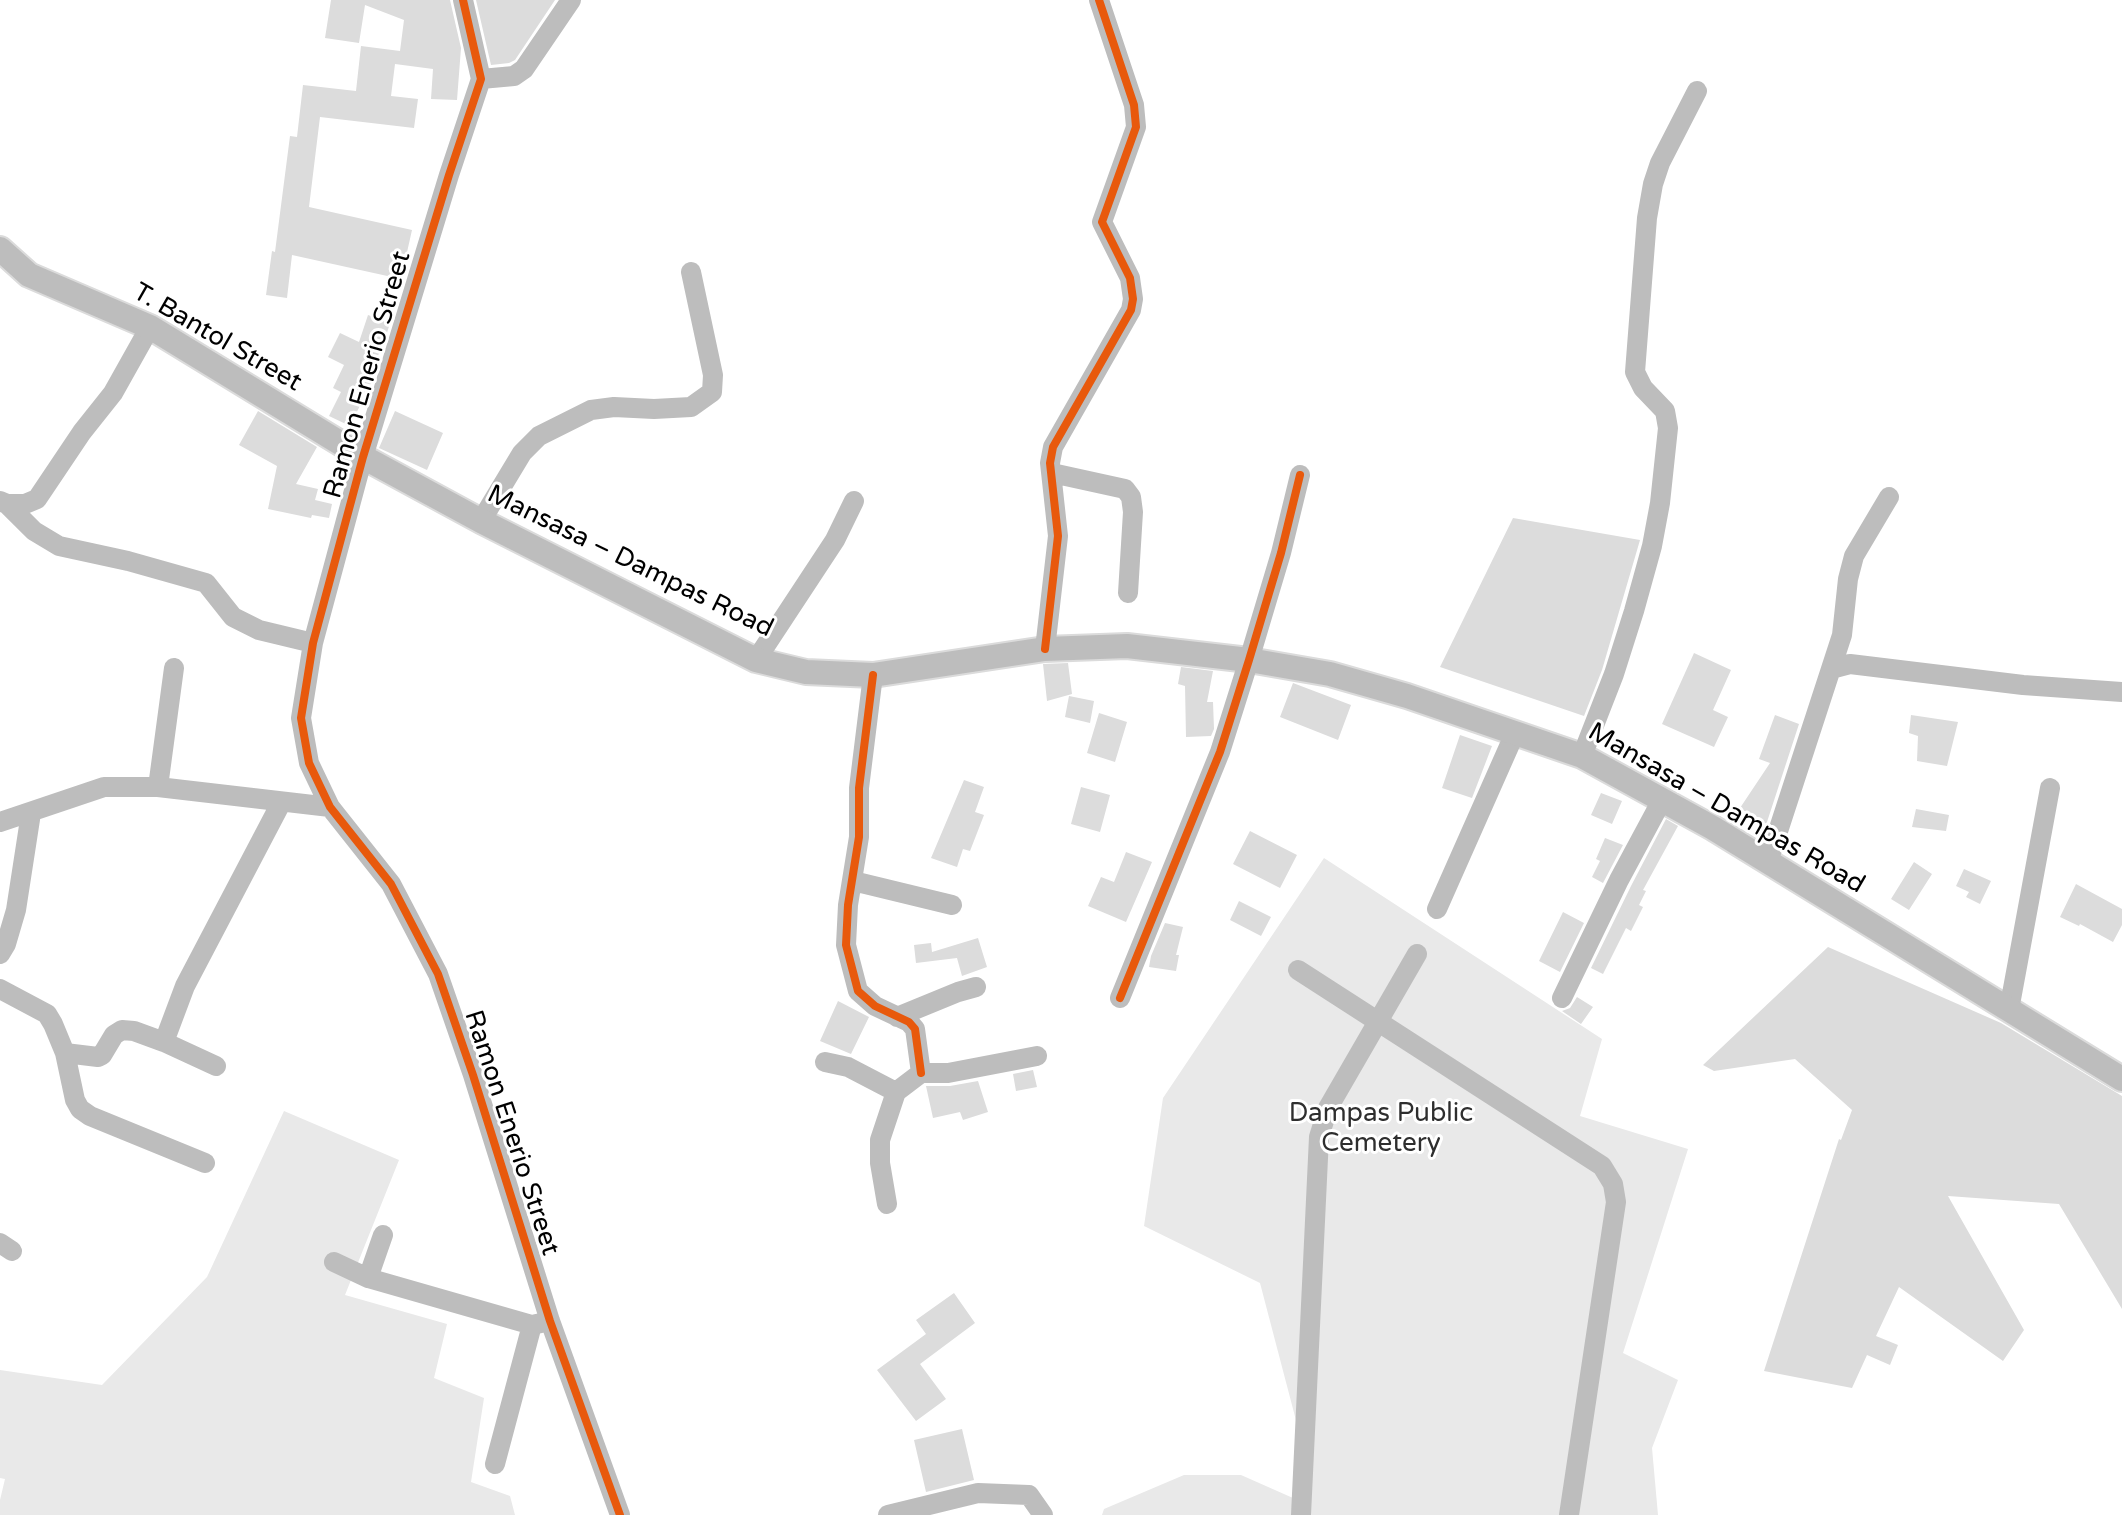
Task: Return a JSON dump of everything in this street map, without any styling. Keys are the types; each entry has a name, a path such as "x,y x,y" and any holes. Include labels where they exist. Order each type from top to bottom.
{"main road":[{"name":"T. Bantol Street","path":"0,249 29,275 150,327 363,457"},
{"name":"Mansasa – Dampas Road","path":"363,457 481,521 756,660 806,672 873,675 1045,649 1127,646 1249,660 1330,674 1407,696 1582,756 1713,828 2122,1079"}],"street":[{"path":"463,0 481,79 514,76 524,69 571,0"},
{"path":"1045,649 1058,536 1050,463 1053,447 1131,310 1133,299 1130,278 1102,222 1136,127 1134,105 1099,0"},
{"name":"Ramon Enerio Street","path":"481,79 363,457 313,643 301,718 309,763 330,807 391,884 438,974 473,1075 541,1323 620,1515"},
{"path":"1582,756 1614,674 1634,611 1660,503 1668,428 1665,411 1643,388 1635,372 1647,218 1660,163 1697,91"},
{"path":"481,521 522,453 539,436 591,410 691,407 712,392 713,375 691,272"},
{"path":"4,502 25,504 37,499 82,432 113,393 150,327"},
{"path":"1052,473 1125,489 1131,497 1133,512 1128,593"},
{"path":"1120,998 1220,752 1281,553 1300,475"},
{"path":"1768,862 1842,635 1848,579 1854,556 1889,497"},
{"path":"756,660 835,540 854,501"},
{"path":"4,502 34,531 59,546 206,583 233,617 259,630 313,643"},
{"path":"1831,669 1850,664 2023,685 2122,692"},
{"path":"158,787 174,668"},
{"path":"873,675 859,788 859,837 848,905 846,945 858,991 875,1006 909,1022 915,1029 921,1073"},
{"path":"1437,909 1515,733"},
{"path":"0,822 104,787 158,787 330,807"},
{"path":"2009,1010 2050,788"},
{"path":"1562,998 1662,800"},
{"path":"164,1042 185,986 281,803"},
{"path":"0,954 16,910 31,813"},
{"path":"853,881 952,905"},
{"path":"1301,1515 1319,1137 1328,1108 1417,954"},
{"path":"1298,970 1602,1166 1613,1184 1616,1202 1569,1515"},
{"path":"897,1017 976,987"},
{"path":"0,989 47,1014 65,1053 75,1100 80,1109 90,1116 205,1163"},
{"path":"65,1053 92,1057 102,1055 114,1035 122,1030 134,1031 216,1066"},
{"path":"887,1204 880,1163 880,1140 896,1092 921,1073 948,1073 1037,1056"},
{"path":"825,1062 859,1072 896,1092"},
{"path":"368,1278 383,1235"},
{"path":"334,1262 368,1278 541,1323 495,1464"},
{"path":"888,1515 978,1493 1029,1495 1043,1515"}],"green space":[{"name":"Dampas Public Cemetery","path":"1324,858 1602,1039 1580,1116 1688,1149 1623,1353 1678,1380 1652,1448 1658,1515 1102,1515 1104,1509 1184,1475 1241,1475 1293,1498 1303,1447 1260,1283 1144,1226 1163,1098"},
{"path":"284,1111 399,1160 345,1295 447,1324 434,1378 484,1398 471,1482 510,1496 515,1515 0,1515 5,1479 0,1478 0,1370 102,1385 207,1277"}],"building":[{"path":"331,0 450,0 461,48 457,100 431,99 433,69 395,64 391,96 418,99 414,128 320,117 309,207 412,230 401,279 292,255 287,298 266,295 272,251 275,252 290,136 297,137 303,85 356,91 361,46 400,51 404,20 365,5 359,43 325,38"},
{"path":"476,0 555,0 515,60 491,65"},
{"path":"368,315 390,323 383,346 366,378 372,381 350,426 329,416 341,392 333,388 344,365 328,357 340,333 359,342"},
{"path":"258,411 317,447 296,484 318,489 315,500 332,504 329,518 312,515 311,518 268,509 277,466 239,445"},
{"path":"395,411 443,433 427,470 379,448"},
{"path":"1513,518 1640,540 1602,670 1584,716 1440,667"},
{"path":"1694,653 1731,670 1713,710 1728,717 1714,747 1662,724"},
{"path":"1068,663 1072,694 1047,701 1043,664"},
{"path":"1181,667 1213,671 1207,702 1213,702 1214,729 1211,736 1186,737 1185,686 1178,684"},
{"path":"1293,683 1351,705 1338,740 1280,717"},
{"path":"1069,696 1094,701 1090,723 1065,717"},
{"path":"1099,713 1127,722 1115,762 1087,753"},
{"path":"1775,715 1799,724 1766,825 1740,808 1770,763 1759,759"},
{"path":"1911,715 1958,722 1947,766 1917,761 1918,736 1909,733"},
{"path":"1460,735 1492,746 1472,798 1442,788"},
{"path":"964,780 984,787 975,812 984,815 970,851 963,849 957,867 931,858"},
{"path":"1081,787 1110,795 1100,832 1071,824"},
{"path":"1601,793 1622,801 1612,824 1591,815"},
{"path":"1916,809 1949,815 1946,831 1912,827"},
{"path":"1666,819 1678,826 1643,890 1646,891 1639,905 1643,907 1631,931 1626,928 1603,974 1591,968"},
{"path":"1250,831 1297,855 1280,888 1233,864"},
{"path":"1605,838 1623,845 1603,883 1592,877 1600,861 1596,859"},
{"path":"1126,852 1152,862 1126,922 1088,906 1101,877 1114,882"},
{"path":"1914,862 1932,874 1909,910 1891,899"},
{"path":"1964,869 1991,881 1980,904 1966,897 1969,892 1956,886"},
{"path":"2076,884 2122,909 2122,925 2113,942 2060,917"},
{"path":"1239,901 1271,917 1261,936 1230,920"},
{"path":"1563,912 1584,923 1560,972 1539,961"},
{"path":"1165,923 1183,927 1176,955 1179,955 1176,971 1149,967"},
{"path":"978,938 987,967 962,976 957,958 916,963 914,945 931,943 932,952"},
{"path":"1828,947 2001,1023 2122,1096 2122,1309 2059,1204 1948,1196 2024,1330 2003,1361 1899,1287 1876,1336 1898,1345 1890,1365 1867,1355 1852,1388 1764,1371 1839,1139 1852,1110 1795,1059 1714,1071 1703,1065"},
{"path":"1577,997 1593,1007 1581,1024 1562,1011 1570,1008"},
{"path":"838,1001 869,1017 851,1054 820,1041"},
{"path":"1033,1070 1037,1087 1016,1091 1013,1074"},
{"path":"978,1081 988,1112 963,1120 960,1112 933,1118 926,1086"},
{"path":"954,1293 975,1323 920,1364 946,1399 916,1421 877,1370 926,1334 916,1320"},
{"path":"962,1429 974,1480 926,1492 914,1440"}],"cycle path":[{"path":"463,0 481,79 363,457 313,643 301,718 309,763 330,807 391,884 438,974 550,1321 620,1515"},
{"path":"1045,649 1058,536 1050,463 1053,447 1131,310 1133,299 1130,278 1102,222 1136,127 1134,105 1099,0"},
{"path":"1120,998 1220,752 1281,553 1300,475"},
{"path":"873,675 859,788 859,837 848,905 846,945 858,991 875,1006 909,1022 915,1029 921,1073"}]}
